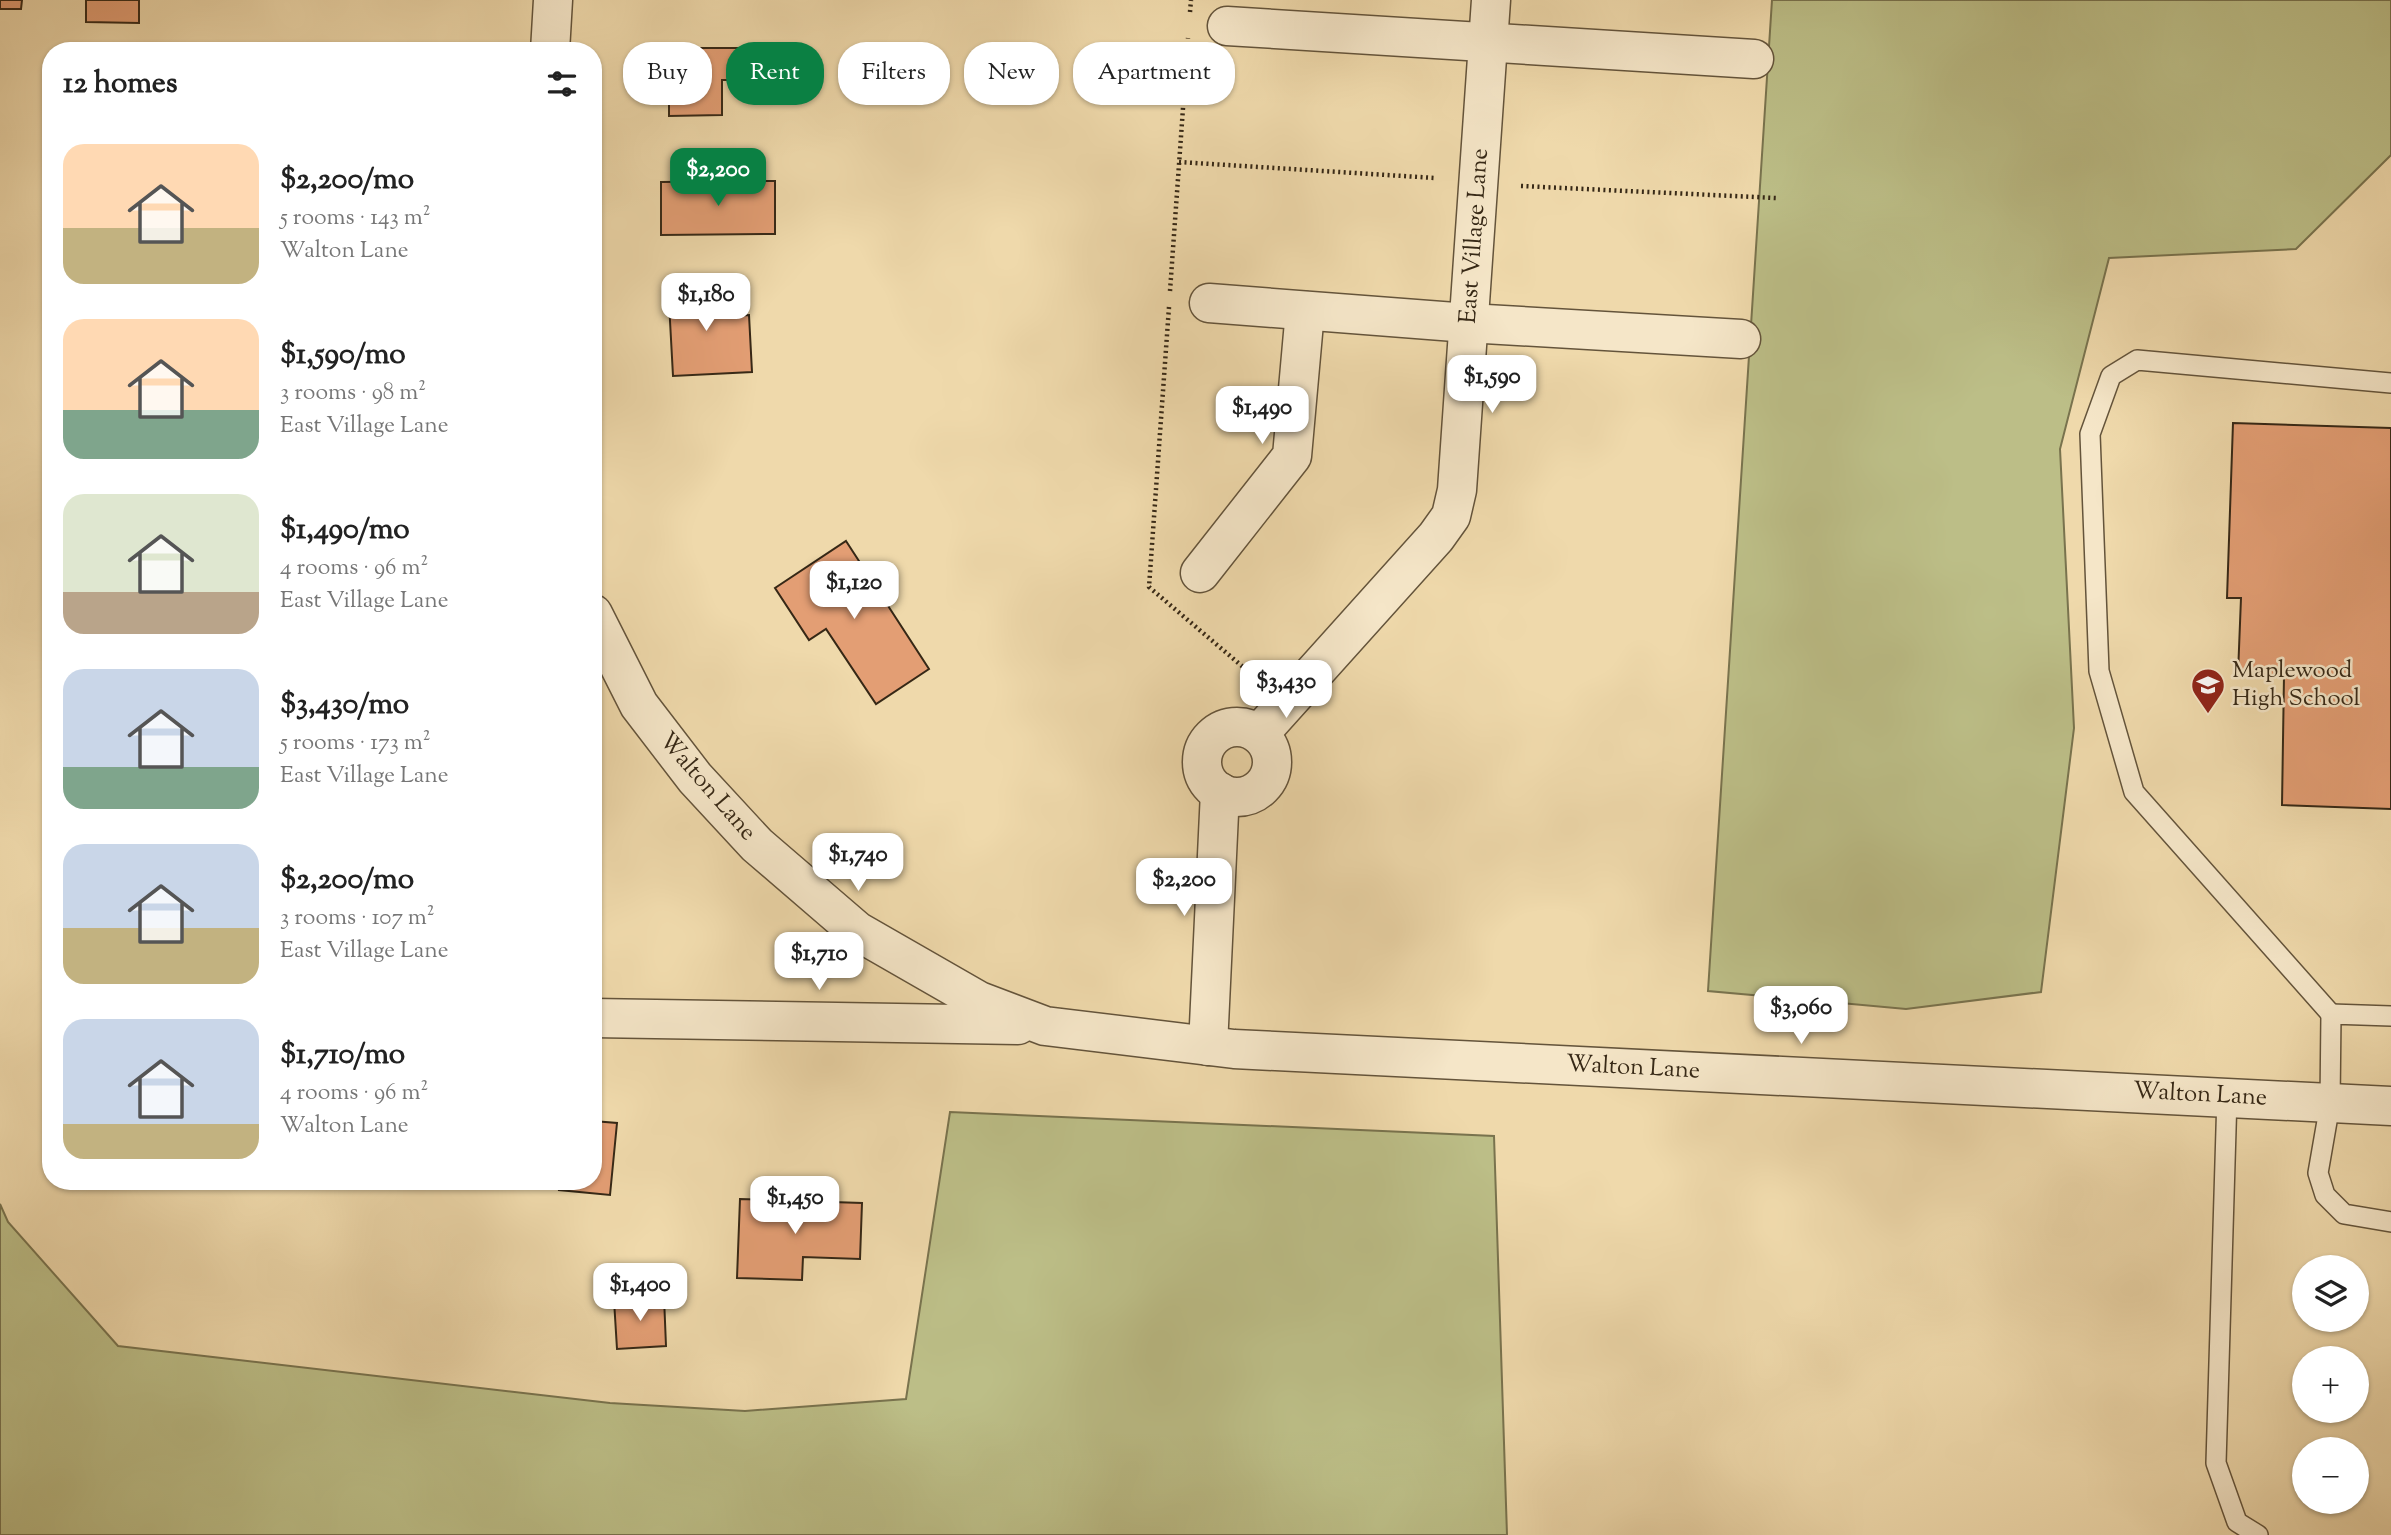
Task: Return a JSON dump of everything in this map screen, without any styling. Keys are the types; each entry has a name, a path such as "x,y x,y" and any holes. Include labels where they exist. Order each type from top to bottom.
{"street":[{"path":"551,42 553,0"},
{"name":"East Village Lane","path":"1259,734 1436,537 1451,516 1457,490 1491,0"},
{"path":"1227,26 1754,59"},
{"path":"1209,303 1468,323 1741,339"},
{"path":"1200,573 1292,456 1305,311"},
{"name":"Walton Lane","path":"602,632 639,705 695,778 757,845 857,931 979,1001 1045,1026"},
{"path":"1237,727 1259,734 1267,743 1272,766 1269,778 1262,787 1252,794 1231,795 1211,785 1202,765 1208,743 1215,735 1225,729 1237,727"},
{"path":"1221,1048 1231,795"},
{"name":"Walton Lane","path":"602,1018 1045,1026 1221,1048 2391,1106"}],"lane":[{"path":"2391,383 2137,360 2111,376 2090,434 2099,671 2134,792 2331,1014 2330,1104 2318,1173 2325,1195 2344,1214 2391,1222"},
{"path":"2331,1014 2391,1016"},
{"path":"2227,1096 2216,1463 2237,1522 2258,1535"}],"path":[{"path":"1190,13 1191,0"},
{"path":"1189,27 1149,587 1259,681"},
{"path":"1179,162 1436,178"},
{"path":"1521,186 1776,198"}],"green space":[{"path":"1772,0 2391,0 2391,155 2296,249 2109,258 2060,449 2074,728 2041,992 1906,1009 1708,991"},
{"path":"950,1112 1494,1136 1507,1535 0,1535 0,1204 8,1222 118,1346 610,1403 745,1411 906,1399"}],"building":[{"path":"0,0 22,0 21,9 0,9"},
{"path":"86,0 139,0 139,23 86,22"},
{"path":"712,48 726,48 722,115 669,116 669,105 712,105"},
{"path":"775,181 775,234 661,235 661,182"},
{"path":"718,282 720,317 749,315 752,372 673,376 668,284"},
{"path":"2233,423 2391,428 2391,809 2282,805 2284,676 2238,674 2241,598 2227,598"},
{"path":"846,541 929,669 876,704 826,629 809,640 775,588"},
{"path":"602,1122 617,1123 610,1195 559,1190 602,1190"},
{"path":"740,1199 862,1203 860,1259 803,1257 802,1280 737,1278"},
{"path":"664,1297 666,1346 617,1349 614,1300"}],"place":[{"name":"Maplewood High School","path":"2208,715"}]}
